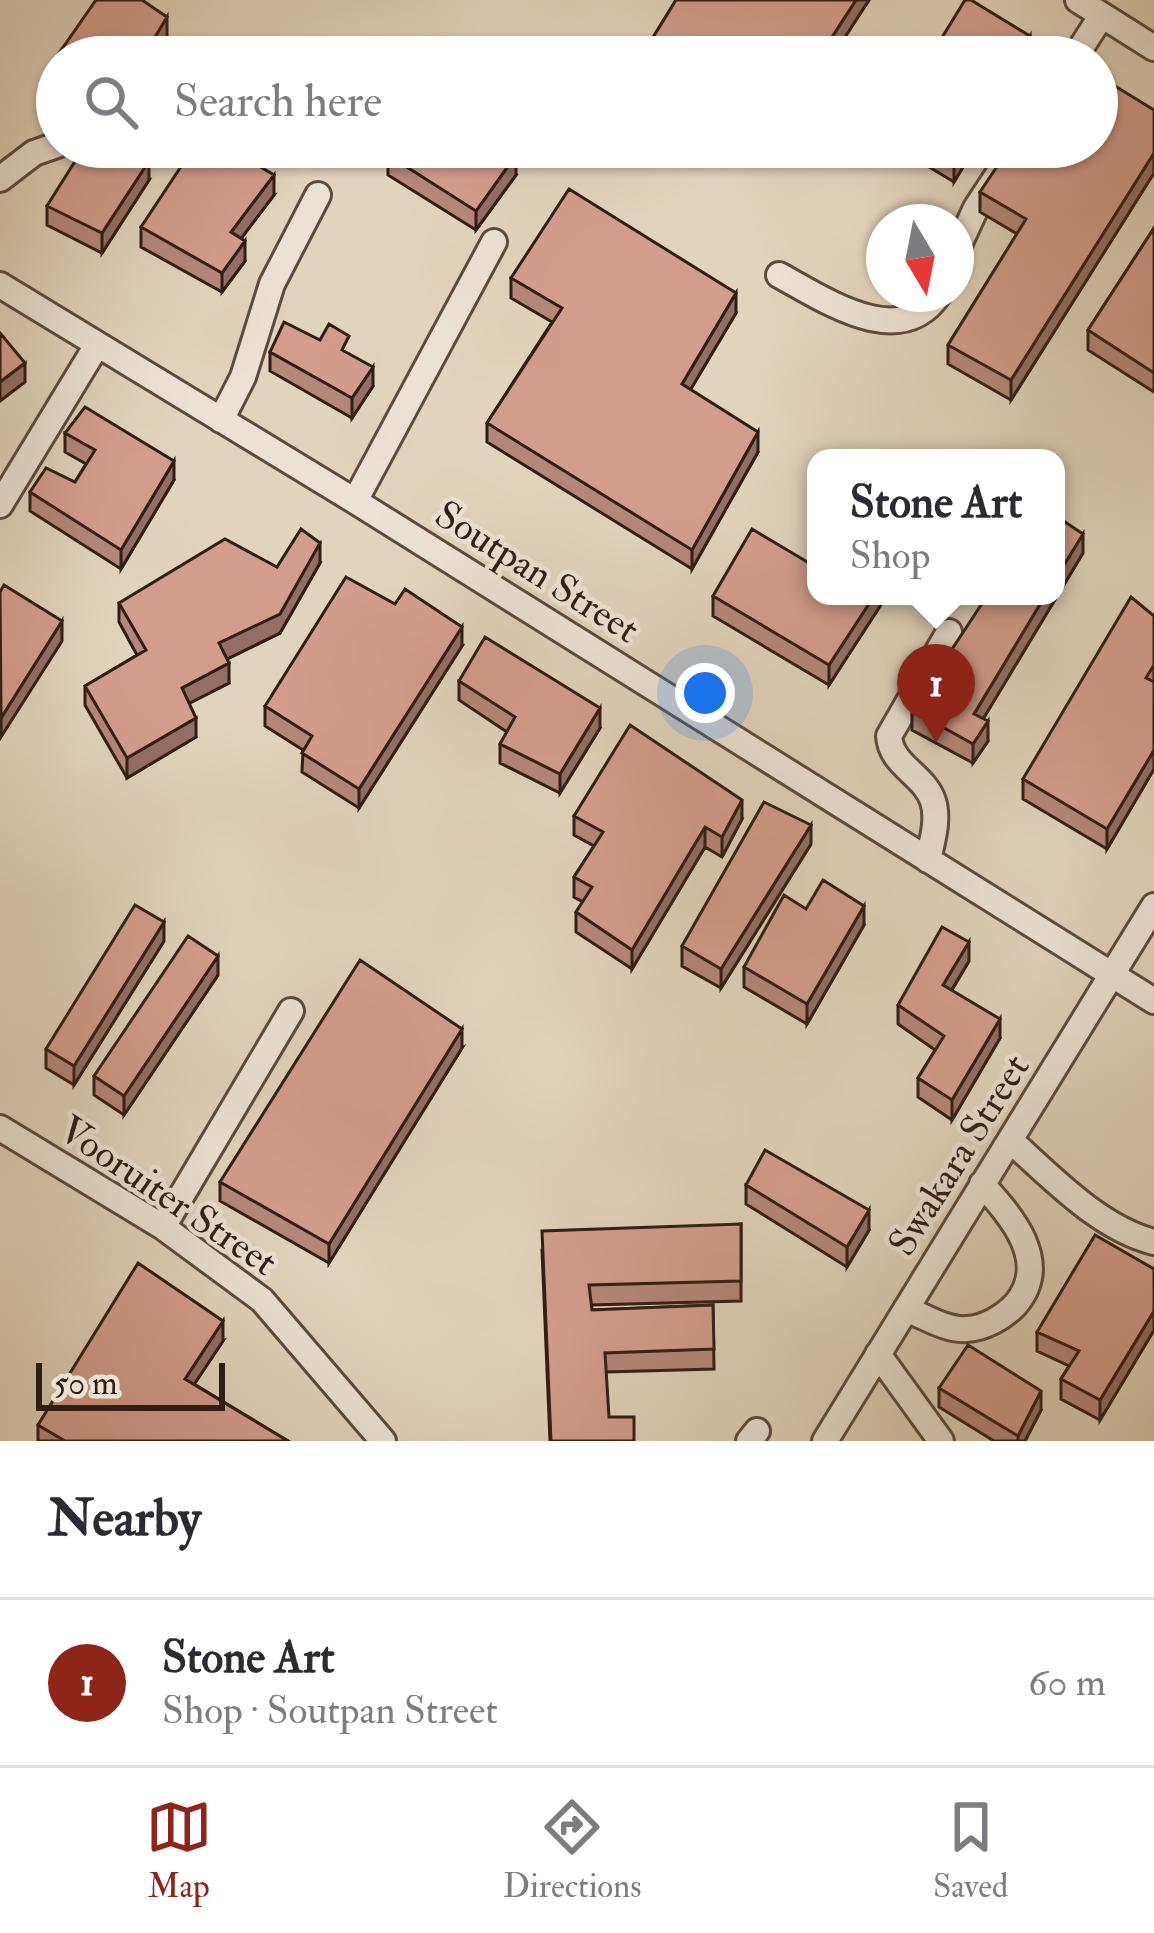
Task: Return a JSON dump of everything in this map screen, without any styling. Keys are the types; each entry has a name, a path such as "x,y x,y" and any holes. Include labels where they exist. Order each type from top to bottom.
{"street":[{"path":"1078,0 1154,48"},
{"path":"1088,36 1102,15"},
{"path":"0,179 36,152"},
{"path":"974,212 1002,168"},
{"path":"221,421 243,377 272,284 318,195"},
{"path":"355,501 494,242"},
{"path":"779,275 861,315 891,322 924,312"},
{"name":"Soutpan Street","path":"0,285 355,501 1154,1001"},
{"path":"0,505 97,345"},
{"path":"928,860 934,824 932,799 897,759 889,736 949,632"},
{"name":"Swakara Street","path":"825,1441 1154,906"},
{"path":"163,1227 291,1011"},
{"name":"Vooruiter Street","path":"0,1128 163,1227 262,1300 383,1441"},
{"path":"1010,1140 1057,1183 1124,1231 1154,1242"},
{"path":"906,1309 964,1330 987,1325 1010,1311 1023,1295 1032,1276 1028,1253 1011,1215 982,1184"},
{"path":"878,1354 941,1441"}],"building":[{"path":"96,0 142,0 167,17 156,36 71,36"},
{"path":"676,0 856,0 833,36 654,36"},
{"path":"965,0 971,0 1030,36 943,36"},
{"path":"1118,88 1154,110 1154,153 1011,380 948,345 968,312 974,312 974,303 1026,219 980,192 996,168 1118,168"},
{"path":"71,168 144,168 102,233 47,206"},
{"path":"180,168 262,168 274,175 231,232 245,241 222,273 141,227"},
{"path":"408,168 507,168 476,211"},
{"path":"569,189 736,293 682,384 758,432 692,550 487,423 562,308 511,278"},
{"path":"1154,228 1154,373 1088,330"},
{"path":"284,322 320,340 329,324 349,336 342,350 373,367 352,398 270,352"},
{"path":"0,333 25,363 0,382"},
{"path":"85,407 174,461 121,550 30,492 46,468 75,482 95,450 65,433"},
{"path":"1065,522 1083,534 1065,563"},
{"path":"301,529 320,543 280,614 219,643 229,663 182,688 196,718 127,758 85,686 146,650 119,603 225,539 277,567"},
{"path":"752,529 807,562 807,605 868,605 829,665 713,596"},
{"path":"346,577 395,604 405,589 462,627 359,789 302,753 312,736 265,706"},
{"path":"4,585 62,621 1,718 0,592"},
{"path":"1131,597 1154,616 1154,665 1146,678 1154,682 1154,750 1107,829 1023,779"},
{"path":"981,605 1040,605 974,714 988,721 973,744 912,710"},
{"path":"485,637 600,708 560,774 500,744 515,717 459,681"},
{"path":"630,725 742,800 722,837 705,827 632,950 576,912 592,887 574,877 603,832 574,816"},
{"path":"764,802 811,825 721,969 682,946"},
{"path":"823,880 864,906 807,1004 744,967 784,895 806,909"},
{"path":"135,905 164,922 74,1066 46,1049"},
{"path":"942,927 969,942 943,985 1000,1019 952,1100 918,1078 944,1036 898,1005"},
{"path":"188,936 218,956 124,1096 94,1076"},
{"path":"360,960 462,1029 329,1244 220,1182"},
{"path":"765,1150 869,1210 847,1247 746,1185"},
{"path":"741,1224 741,1281 589,1285 592,1310 713,1305 714,1349 605,1353 609,1417 634,1417 634,1441 551,1441 542,1231"},
{"path":"1095,1235 1154,1269 1154,1311 1100,1400 1061,1379 1079,1351 1037,1332"},
{"path":"138,1263 223,1321 185,1379 288,1441 65,1441 38,1425"},
{"path":"968,1345 1041,1391 1018,1436 939,1388"}],"place":[{"name":"Stone Art","path":"936,743"}]}
